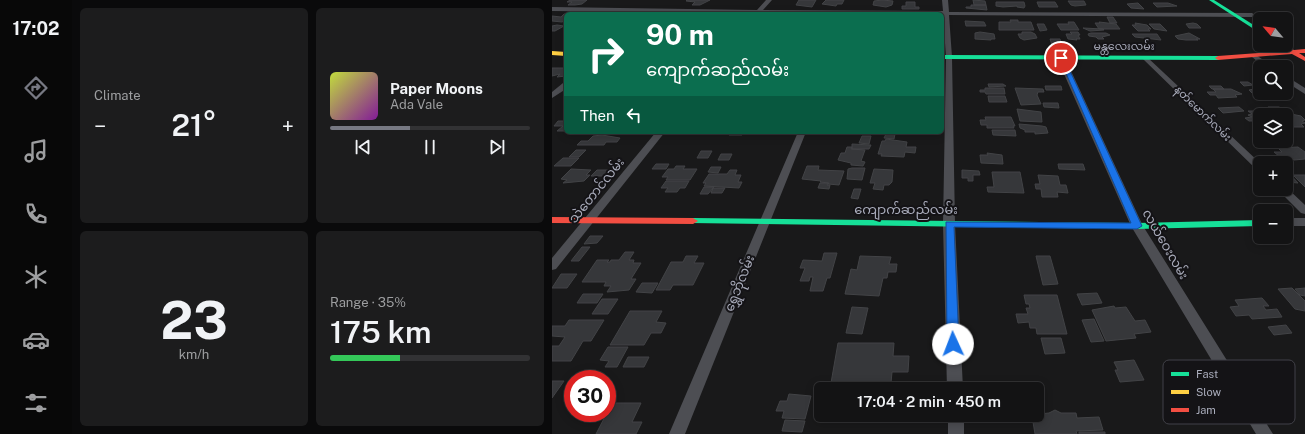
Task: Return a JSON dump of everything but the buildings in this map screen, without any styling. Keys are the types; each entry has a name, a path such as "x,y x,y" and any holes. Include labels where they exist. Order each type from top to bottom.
{"main road":[{"path":"1211,0 1253,27"},
{"path":"1227,0 1253,15"},
{"name":"မန္တလေးလမ်း","path":"945,57 1234,58 1305,51"},
{"path":"1293,52 1305,60"},
{"path":"552,53 564,54"},
{"name":"ကျောက်ဆည်လမ်း","path":"552,220 1137,226 1253,223"}],"street":[{"path":"759,12 769,0"},
{"path":"945,0 949,224 955,382"},
{"path":"552,9 706,12"},
{"path":"946,14 1235,15 1253,17"},
{"path":"1254,56 1260,60"},
{"name":"လယ်ဝေးလမ်း","path":"1061,58 1137,226 1219,360"},
{"name":"နတ်မောက်လမ်း","path":"1145,58 1253,161"},
{"path":"1293,83 1305,92"},
{"path":"552,96 564,87"},
{"name":"သဲတောင်လမ်း","path":"552,266 659,134"},
{"name":"ရွှေဘိုလမ်း","path":"677,434 801,134"},
{"path":"1289,196 1305,211"},
{"path":"1293,222 1305,222"},
{"path":"956,422 956,434"},
{"name":"လယ်ဝေးလမ်း","path":"1259,424 1265,434"}],"traffic: fast":[{"path":"1211,0 1253,27"},
{"path":"944,57 1218,58"},
{"path":"693,221 1137,226 1253,223"}],"traffic: slow":[{"path":"552,53 564,54"}],"traffic: jam":[{"path":"1218,58 1305,51"},
{"path":"1293,52 1305,59"},
{"path":"552,220 693,221"}],"route":[{"path":"953,344 949,224 1137,226 1061,58"}]}
